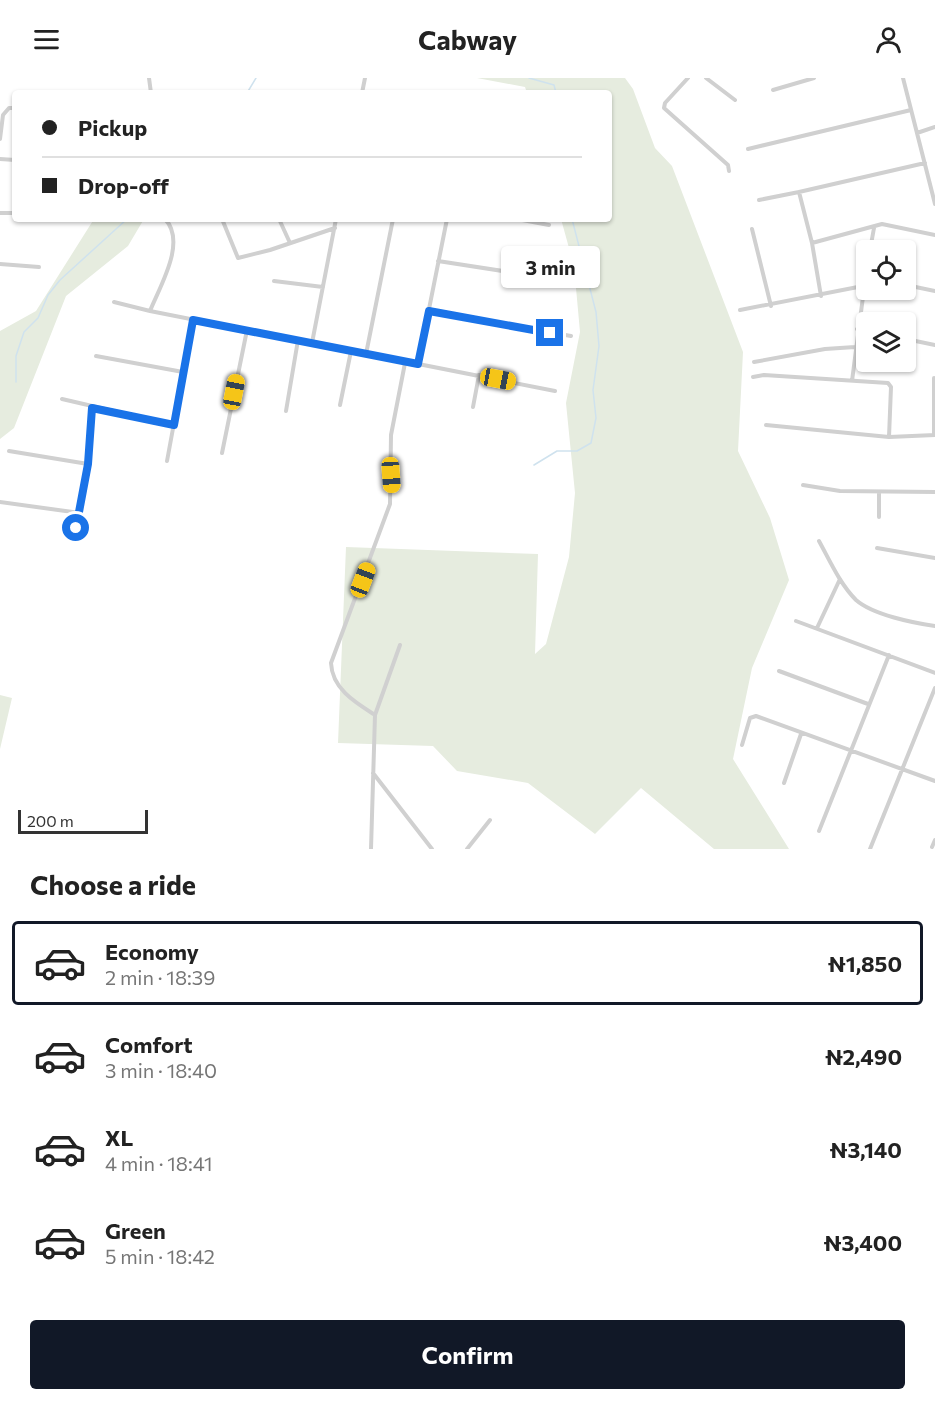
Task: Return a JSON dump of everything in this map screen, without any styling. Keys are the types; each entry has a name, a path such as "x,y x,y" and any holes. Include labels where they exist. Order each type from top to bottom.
{"street":[{"path":"688,78 665,103 664,108 728,165 729,171"},
{"path":"706,78 735,99"},
{"path":"773,90 814,78"},
{"path":"903,78 935,204"},
{"path":"0,139 3,115 9,108 12,108"},
{"path":"748,149 910,110"},
{"path":"917,133 935,128"},
{"path":"759,200 925,163"},
{"path":"799,192 812,243 821,296"},
{"path":"150,311 169,262 174,239 172,226 168,222"},
{"path":"223,222 238,258 335,228"},
{"path":"280,222 290,243"},
{"path":"312,343 336,222"},
{"path":"366,354 392,222"},
{"path":"418,364 446,222"},
{"path":"533,222 549,225"},
{"path":"812,243 882,224 935,235"},
{"path":"872,240 874,228"},
{"path":"752,229 771,306"},
{"path":"438,261 574,282"},
{"path":"0,264 39,267"},
{"path":"274,281 323,287"},
{"path":"916,287 935,291"},
{"path":"740,310 771,306 856,288"},
{"path":"114,302 405,363 555,391"},
{"path":"429,311 571,336"},
{"path":"167,461 193,320"},
{"path":"222,453 247,330"},
{"path":"852,381 856,338"},
{"path":"286,411 298,340"},
{"path":"916,341 935,345"},
{"path":"754,362 805,352 855,347"},
{"path":"340,405 351,351"},
{"path":"96,356 183,372"},
{"path":"375,715 356,704 346,694 335,679 331,663 390,504 391,435 405,363"},
{"path":"473,407 478,375"},
{"path":"753,377 764,375 888,383 891,387 889,438"},
{"path":"766,425 889,438 935,435 933,378"},
{"path":"62,399 92,408 174,425"},
{"path":"76,528 88,464 92,408"},
{"path":"9,451 88,464"},
{"path":"803,485 879,493 935,492"},
{"path":"879,493 879,517"},
{"path":"0,502 80,513"},
{"path":"819,541 840,579 857,601 872,608 935,626"},
{"path":"877,548 935,558"},
{"path":"817,628 840,579"},
{"path":"796,621 935,673"},
{"path":"371,849 375,715 400,645"},
{"path":"819,831 889,655"},
{"path":"779,671 868,704"},
{"path":"870,849 935,688"},
{"path":"742,745 750,718 754,715 850,752 935,781"},
{"path":"784,783 801,734"},
{"path":"373,773 432,849"},
{"path":"467,849 490,820"},
{"path":"932,847 935,840"}],"shaded area":[{"path":"477,78 625,78 633,89 655,148 672,166 743,352 738,451 770,518 789,580 752,668 733,759 789,849 714,849 641,788 595,834 528,783 457,771 433,746 338,743 346,547 538,554 535,654 546,644 569,557 575,493 566,403 580,332 574,266 562,222 612,222 612,90 526,90 525,87"},
{"path":"92,222 142,222 128,246 66,296 14,428 0,439 0,331 36,311"},
{"path":"0,695 12,698 0,749"}],"waterway":[{"path":"249,90 256,78"},
{"path":"529,78 554,85 555,90"},
{"path":"16,382 16,356 24,332 38,318 48,295 60,280 124,222"},
{"path":"534,465 557,451 577,451 591,443 596,418 593,390 599,346 596,312 573,222"}],"route":[{"path":"76,528 88,464 92,408 174,425 193,320 418,364 429,311 550,333"}]}
